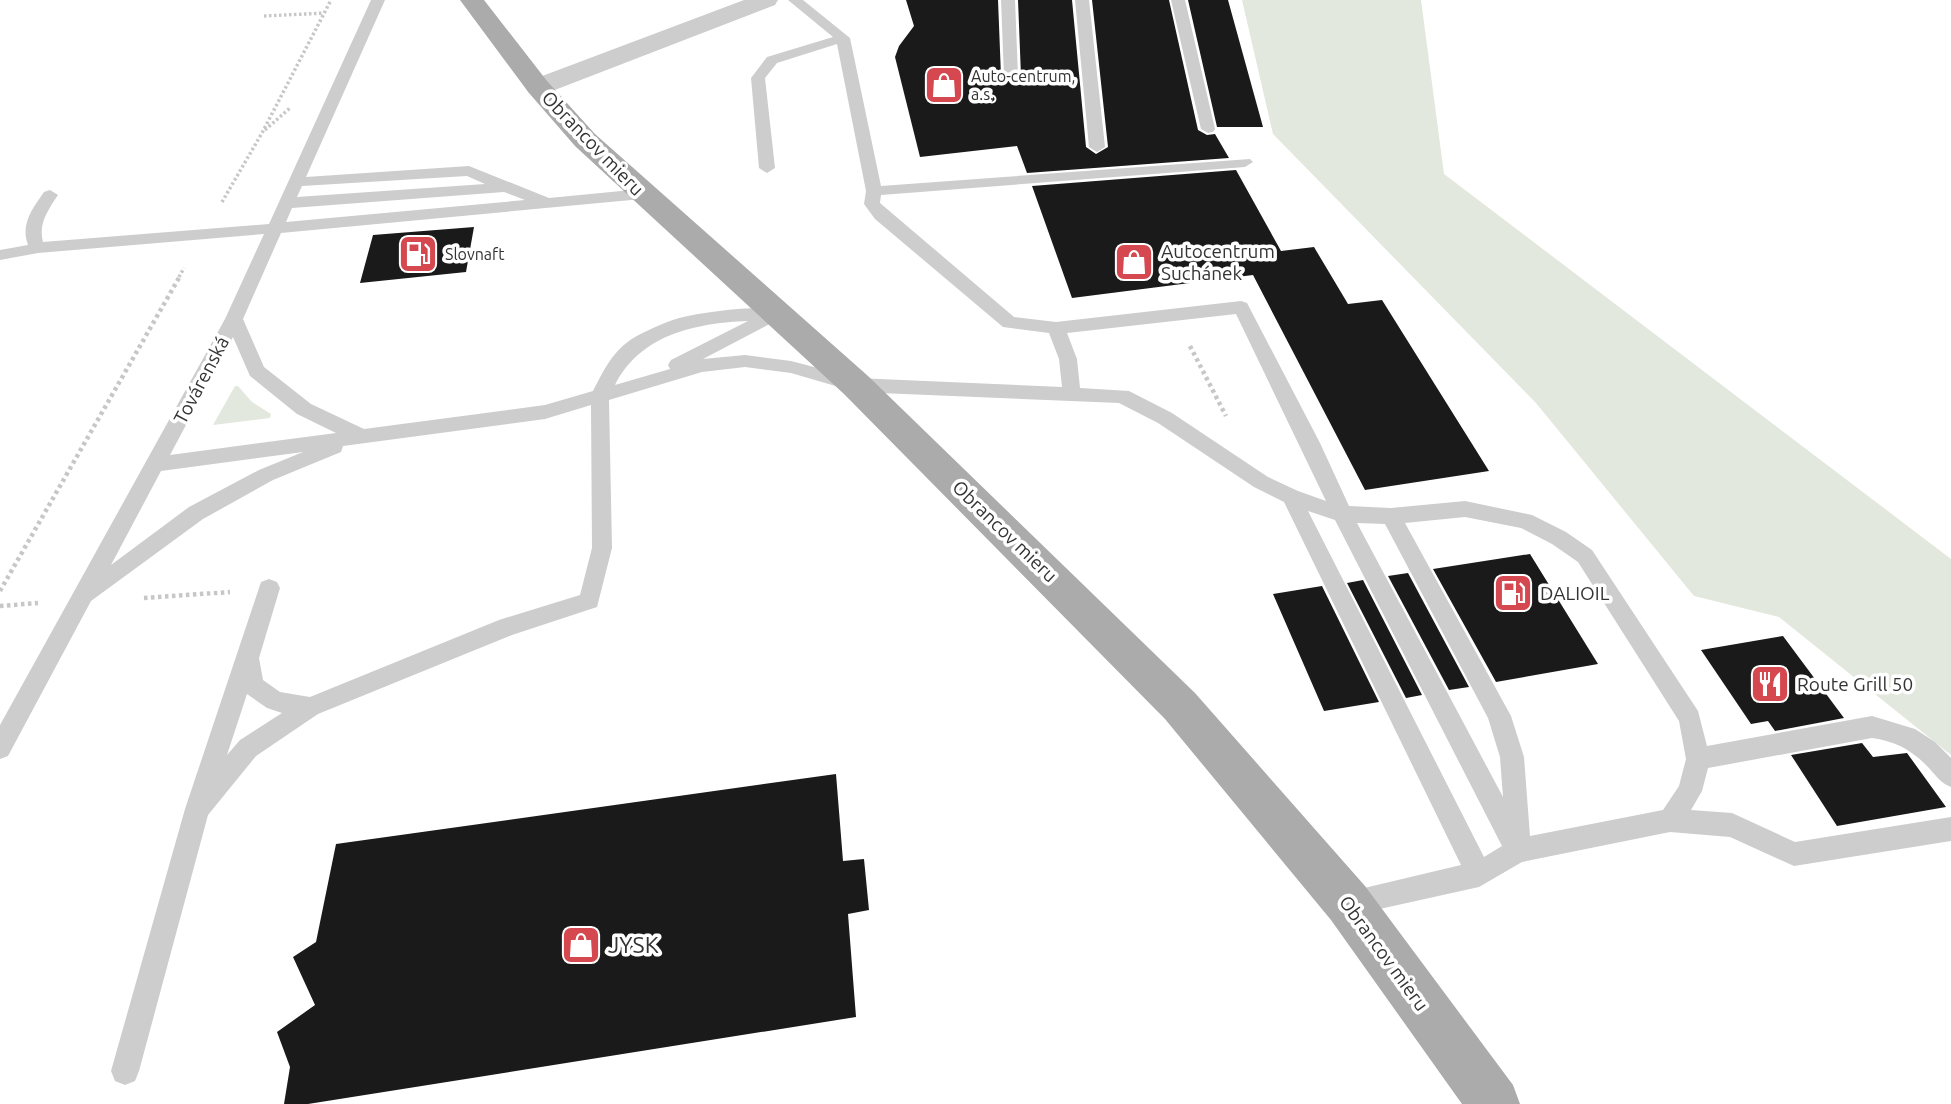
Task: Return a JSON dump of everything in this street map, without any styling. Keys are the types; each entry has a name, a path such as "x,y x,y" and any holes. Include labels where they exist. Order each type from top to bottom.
{"main road":[{"name":"Obrancov mieru","path":"472,0 538,87 585,140 856,386 1180,706 1348,903 1494,1104"}],"street":[{"path":"538,87 749,3"}],"lane":[{"name":"Továrenská","path":"0,748 234,319 379,0"},
{"path":"794,0 843,38 874,191 872,204 881,215 1009,323 1056,328 1241,307 1310,443 1342,514 1518,850"},
{"path":"1008,0 1011,76"},
{"path":"1082,0 1097,147"},
{"path":"1178,0 1208,129"},
{"path":"767,169 758,78 772,60 843,38"},
{"path":"874,191 1245,162"},
{"path":"297,181 469,171 553,204"},
{"path":"288,203 506,187"},
{"path":"0,255 38,248 276,229 642,194"},
{"path":"38,248 32,239 33,221 50,195"},
{"path":"651,379 775,314"},
{"path":"197,809 247,748 310,706 495,632 589,601 601,548 600,395 617,362 651,337 683,323 724,316 775,314"},
{"path":"234,319 257,371 304,409 362,436"},
{"path":"1056,328 1068,359 1072,396"},
{"path":"156,464 545,412 651,379 702,366 744,361 791,367 856,386 1122,396 1165,418 1261,482 1342,514 1391,516 1465,509 1525,521 1559,538 1585,556 1690,718 1698,759 1690,791 1670,820"},
{"path":"82,599 196,513 266,475 362,436"},
{"path":"1291,496 1479,874"},
{"path":"1391,516 1499,716 1512,757 1518,850"},
{"path":"125,1071 197,809 269,588"},
{"path":"248,658 252,685 275,701 310,706"},
{"path":"1698,759 1872,727 1892,728 1916,741 1951,776"},
{"path":"1348,903 1479,874 1518,850 1670,820 1732,825 1794,854 1951,829"}],"path":[{"path":"0,590 262,133 331,0"},
{"path":"264,16 325,13"},
{"path":"262,133 300,100"},
{"path":"1176,316 1261,482"},
{"path":"131,598 197,595"},
{"path":"0,606 47,603"}],"shaded area":[{"path":"1242,0 1421,0 1444,174 1951,559 1951,755 1779,617 1694,596 1536,403 1273,134"},
{"path":"235,386 252,402 271,414 270,418 213,425"}],"building":[{"path":"906,0 998,0 1001,76 1010,82 1021,76 1018,0 1072,0 1086,147 1096,154 1108,147 1092,0 1169,0 1198,130 1207,135 1215,134 1229,158 1027,173 1017,146 920,157 895,57 899,46 914,26"},
{"path":"1188,0 1228,0 1263,127 1217,127"},
{"path":"1236,170 1281,251 1314,247 1348,304 1382,300 1489,471 1365,490 1253,275 1072,298 1032,186"},
{"name":"Slovnaft","path":"474,227 466,272 360,283 373,235"},
{"name":"DALIOIL","path":"1530,554 1598,664 1496,682 1433,569"},
{"path":"1408,573 1469,687 1449,690 1388,576"},
{"path":"1363,580 1422,695 1406,698 1347,583"},
{"path":"1322,586 1379,702 1324,711 1273,594"},
{"path":"1783,636 1844,718 1775,731 1768,721 1751,724 1701,650"},
{"path":"1862,743 1873,757 1907,753 1946,807 1837,826 1791,755"},
{"name":"JYSK","path":"836,774 843,861 864,859 869,910 848,914 856,1017 308,1104 284,1104 290,1067 277,1032 315,1005 293,957 316,942 336,844"}],"place":[{"name":"Auto-centrum, a.s.","path":"944,85"},
{"name":"Slovnaft","path":"418,254"},
{"name":"Autocentrum Suchánek","path":"1134,262"},
{"name":"DALIOIL","path":"1513,593"},
{"name":"Route Grill 50","path":"1770,684"},
{"name":"JYSK","path":"581,945"}]}
